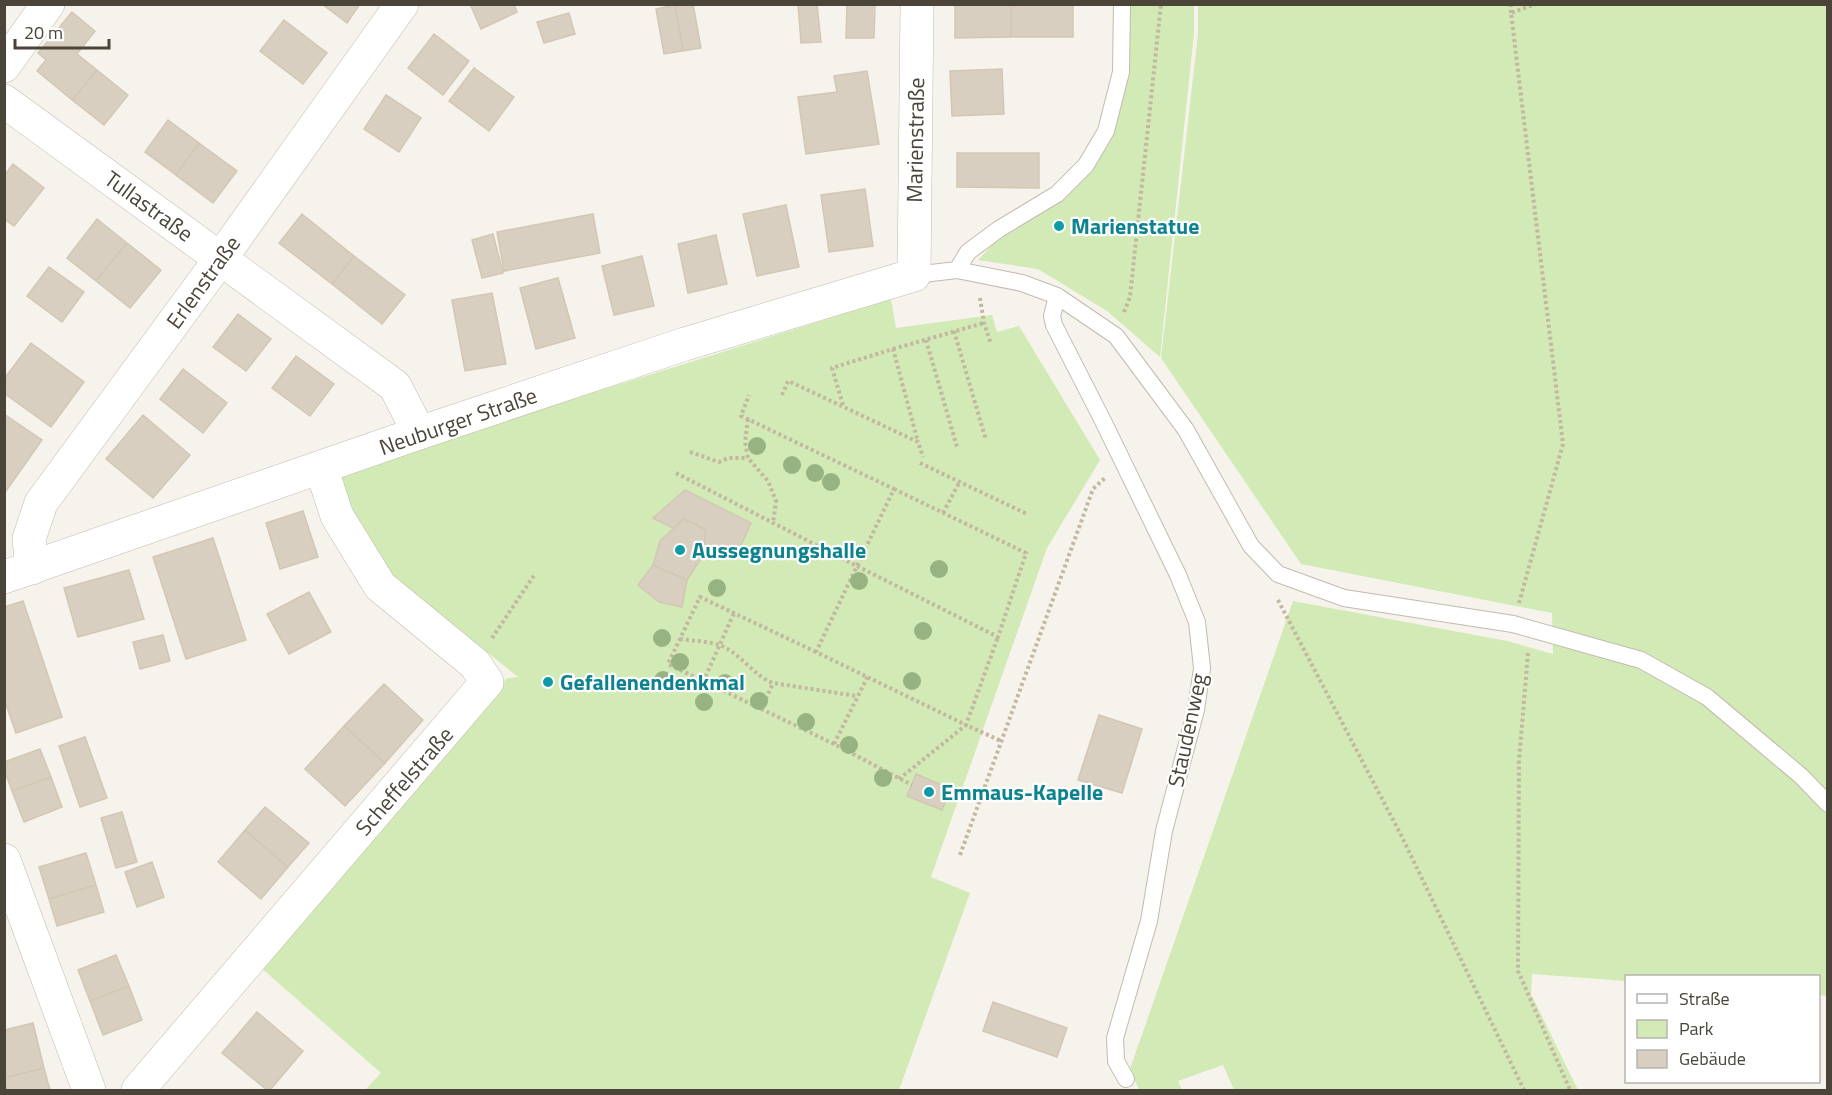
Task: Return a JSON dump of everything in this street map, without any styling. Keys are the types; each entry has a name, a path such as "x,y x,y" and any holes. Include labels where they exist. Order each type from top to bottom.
{"street":[{"path":"4,66 48,4"},
{"name":"Erlenstraße","path":"19,573 41,502 221,258 402,4"},
{"name":"Marienstraße","path":"914,275 917,4"},
{"name":"Tullastraße","path":"4,101 395,386 419,433"},
{"name":"Neuburger Straße","path":"19,573 419,433 685,344 914,275"},
{"path":"321,467 337,516 380,586 475,663"},
{"name":"Scheffelstraße","path":"138,1090 488,682 475,663"},
{"path":"4,861 89,1090"}],"lane":[{"path":"957,270 968,252 999,229 1057,194 1086,165 1106,131 1121,72 1122,4"},
{"path":"914,275 957,270 1022,282 1057,296 1116,336 1186,430 1251,546 1278,574 1344,598 1513,624 1641,660 1707,697 1801,776 1827,804"},
{"name":"Staudenweg","path":"1057,296 1052,316 1054,325 1178,575 1197,622 1202,668 1196,710 1164,831 1149,921 1115,1038 1116,1061 1126,1080"}],"path":[{"path":"1116,336 1130,297 1161,4"},
{"path":"1511,4 1510,13 1563,444 1513,624"},
{"path":"1510,13 1536,4"},
{"path":"981,305 991,344"},
{"path":"843,405 832,368 984,323"},
{"path":"954,331 986,440"},
{"path":"926,340 957,447"},
{"path":"893,349 923,457"},
{"path":"782,394 788,381 918,442"},
{"path":"749,395 741,416 748,420 1026,553 966,725 899,779"},
{"path":"748,420 745,442 748,458 768,481 777,501 773,524"},
{"path":"690,452 718,462 728,458 748,458"},
{"path":"960,855 1093,489 1122,461"},
{"path":"920,462 1027,514"},
{"path":"676,473 998,638"},
{"path":"943,513 960,481"},
{"path":"816,652 894,489"},
{"path":"475,663 535,574"},
{"path":"912,785 834,744 669,664 700,597 1001,741"},
{"path":"1284,612 1402,837 1524,1090"},
{"path":"703,682 734,613"},
{"path":"1530,629 1519,761 1518,971 1570,1090"},
{"path":"680,639 721,645 735,654 763,679 772,683 857,696"},
{"path":"834,744 868,676"},
{"path":"761,710 772,683"}],"green space":[{"path":"1130,5 1194,5 1194,33 1160,357 1107,311 1038,269 978,260 994,243 1057,203 1106,147 1129,66"},
{"path":"1198,5 1827,5 1827,996 1820,995 1820,975 1625,975 1625,981 1532,974 1531,994 1578,1090 1234,1090 1223,1065 1178,1081 1182,1090 1139,1090 1130,1069 1293,601 1507,641 1553,654 1552,613 1301,564 1161,358 1198,34"},
{"path":"891,299 896,328 992,315 997,332 1019,326 1100,460 1047,548 931,877 970,893 899,1090 365,1090 381,1073 259,966 507,678 518,677 396,579 362,538 337,473"}],"building":[{"path":"322,4 360,4 347,23"},
{"path":"470,4 514,4 517,12 481,29"},
{"path":"693,4 701,48 683,51 675,5"},
{"path":"798,4 817,4 821,42 801,43"},
{"path":"847,4 875,4 874,38 846,38"},
{"path":"955,4 1011,4 1011,37 955,38"},
{"path":"1011,4 1073,4 1073,37 1011,37"},
{"path":"675,5 683,51 664,54 656,9"},
{"path":"72,12 95,31 77,54 97,70 72,100 37,71 46,60 38,53"},
{"path":"569,13 575,34 544,43 537,22"},
{"path":"284,20 327,53 303,84 260,51"},
{"path":"434,34 469,61 443,95 408,68"},
{"path":"474,68 514,97 489,131 449,101"},
{"path":"1002,69 1004,114 952,116 950,71"},
{"path":"97,70 128,95 104,125 72,100"},
{"path":"867,71 879,144 806,154 798,97 837,92 834,76"},
{"path":"386,95 421,118 399,152 364,129"},
{"path":"168,120 199,143 176,175 145,152"},
{"path":"199,143 237,171 213,203 176,175"},
{"path":"957,153 1039,153 1039,188 957,187"},
{"path":"13,164 44,188 14,226 4,219 4,176"},
{"path":"865,189 873,246 829,252 821,195"},
{"path":"786,205 799,267 757,276 743,214"},
{"path":"302,214 354,256 332,284 279,243"},
{"path":"593,214 600,253 504,271 497,232"},
{"path":"97,219 127,243 96,281 67,258"},
{"path":"493,234 503,273 482,278 472,240"},
{"path":"716,235 727,284 688,293 678,244"},
{"path":"127,243 161,270 130,308 96,281"},
{"path":"354,256 405,295 382,324 332,284"},
{"path":"642,256 654,306 614,315 602,266"},
{"path":"49,267 84,292 62,322 27,296"},
{"path":"558,278 575,338 536,349 520,288"},
{"path":"492,293 506,364 465,371 452,300"},
{"path":"238,314 271,339 246,371 213,347"},
{"path":"31,343 84,382 51,427 4,393 4,379"},
{"path":"296,356 334,384 310,416 272,388"},
{"path":"183,369 227,403 203,433 160,399"},
{"path":"4,414 42,440 4,494"},
{"path":"143,415 190,455 153,498 106,459"},
{"path":"685,490 751,523 735,558 704,543 706,530 684,519 673,528 653,518"},
{"path":"303,511 318,557 280,569 266,523"},
{"name":"Aussegnungshalle","path":"684,519 706,530 702,557 687,580 653,565 660,541"},
{"path":"213,538 246,640 186,659 153,557"},
{"path":"653,565 687,580 682,607 659,602 638,585"},
{"path":"129,570 144,619 78,637 64,588"},
{"path":"309,592 331,632 289,654 267,614"},
{"path":"23,601 62,717 16,733 4,699 4,607"},
{"path":"163,635 170,661 140,669 133,642"},
{"path":"384,684 423,720 385,763 344,726"},
{"path":"1099,715 1142,729 1122,793 1078,780"},
{"path":"344,726 385,763 345,806 305,769"},
{"path":"85,737 107,798 80,807 59,746"},
{"path":"40,749 51,777 12,791 4,769 4,762"},
{"name":"Emmaus-Kapelle","path":"916,774 951,789 942,810 907,796"},
{"path":"51,777 62,807 24,822 12,791"},
{"path":"265,807 309,843 288,867 245,830"},
{"path":"122,812 137,862 116,868 101,818"},
{"path":"245,830 288,867 261,899 218,862"},
{"path":"86,853 96,885 49,899 39,867"},
{"path":"152,862 164,897 137,907 125,872"},
{"path":"96,885 104,912 57,926 49,899"},
{"path":"116,955 129,986 90,1001 78,970"},
{"path":"129,986 142,1020 103,1035 90,1001"},
{"path":"993,1002 1067,1028 1057,1057 983,1031"},
{"path":"257,1012 303,1051 270,1090 267,1090 222,1053"},
{"path":"33,1023 44,1068 4,1078 4,1030"},
{"path":"44,1068 50,1090 7,1090 4,1078"}],"place":[{"name":"Marienstatue","path":"1059,226"},
{"name":"Aussegnungshalle","path":"680,550"},
{"name":"Gefallenendenkmal","path":"548,682"},
{"name":"Emmaus-Kapelle","path":"929,792"}]}
